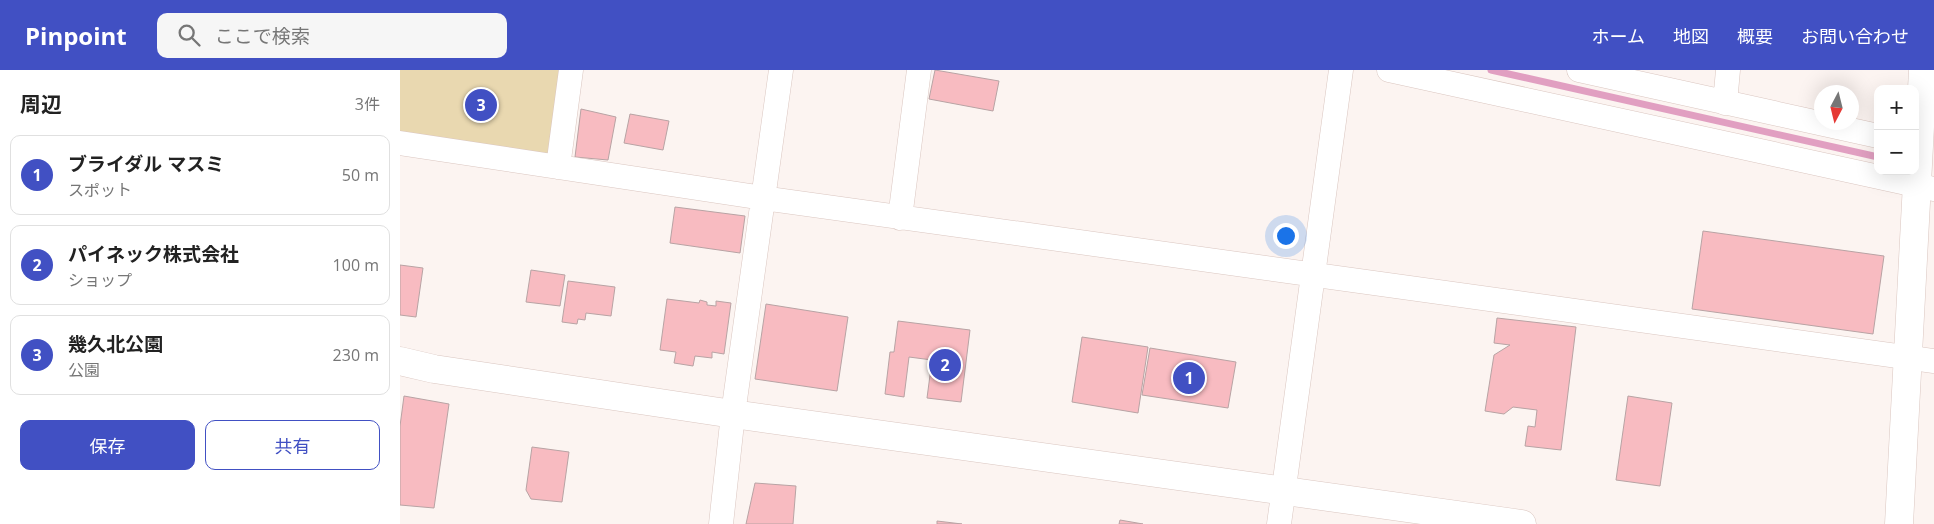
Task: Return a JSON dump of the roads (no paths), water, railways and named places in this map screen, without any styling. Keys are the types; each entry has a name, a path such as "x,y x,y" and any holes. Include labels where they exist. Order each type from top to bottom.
{"street":[{"path":"558,167 571,70"},
{"path":"721,524 733,414 781,70"},
{"path":"900,218 919,70"},
{"path":"1279,524 1342,70"},
{"path":"1389,70 1926,188"},
{"path":"1579,70 1874,135"},
{"path":"1725,103 1728,70"},
{"path":"1899,524 1922,359 1926,188 1923,146 1923,70"},
{"path":"400,143 900,218 1922,359"},
{"path":"400,361 434,369 733,414 1522,524"}],"waterway":[{"path":"1491,70 1874,156"}],"place":[{"name":"幾久北公園","path":"481,105"},
{"name":"パイネック株式会社","path":"945,365"},
{"name":"ブライダル マスミ","path":"1189,378"}]}
